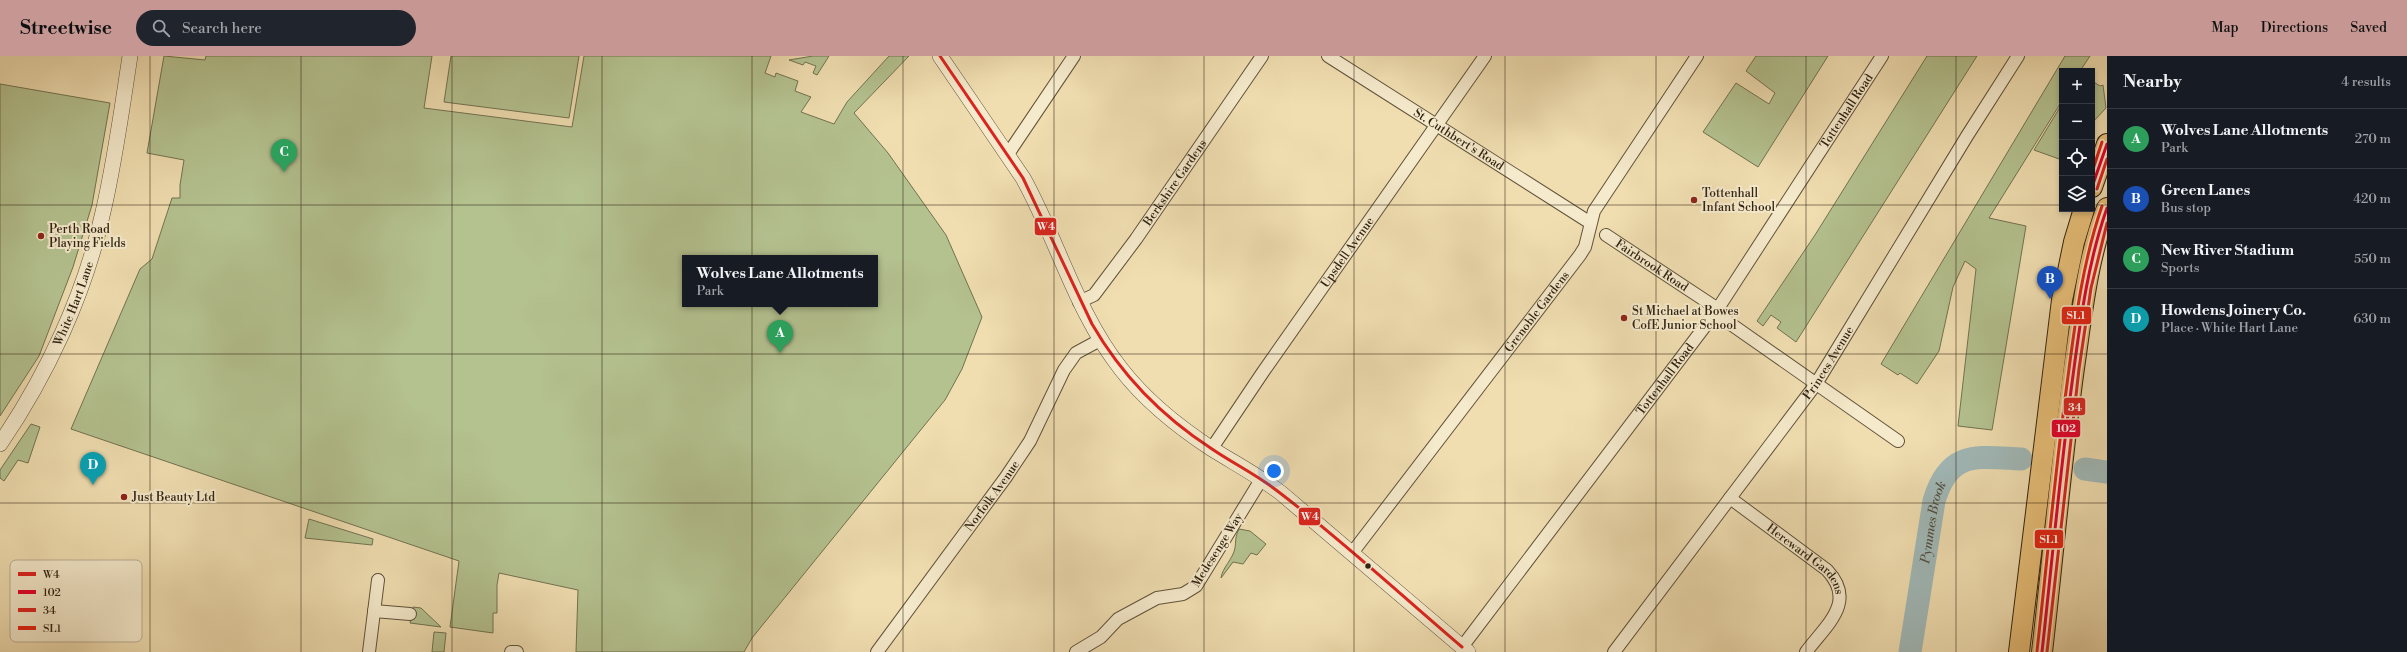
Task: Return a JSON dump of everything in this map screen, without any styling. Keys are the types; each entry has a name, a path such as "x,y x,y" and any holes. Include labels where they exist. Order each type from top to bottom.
{"highway":[{"path":"2095,178 2107,144"},
{"path":"2095,182 2107,165"},
{"path":"2042,652 2069,408 2084,297 2089,268 2107,208"},
{"path":"2019,652 2062,300 2073,249 2083,212"}],"street":[{"name":"White Hart Lane","path":"0,444 21,413 49,359 86,272 101,220 110,178 130,56"},
{"path":"940,56 1008,154 1034,198 1079,302 1100,340 1122,370 1152,401 1212,448 1262,478 1352,553 1463,650"},
{"path":"1008,154 1074,56"},
{"name":"Berkshire Gardens","path":"1079,302 1094,295 1131,245 1262,56"},
{"name":"St. Cuthbert's Road","path":"1328,56 1590,222"},
{"name":"Upsdell Avenue","path":"1212,448 1435,125 1485,56"},
{"name":"Grenoble Gardens","path":"1352,553 1580,255 1585,247 1590,222 1597,205 1696,56"},
{"name":"Tottenhall Road","path":"1463,650 1717,311 1882,56"},
{"name":"Princes Avenue","path":"1614,652 1816,384 1966,136 2018,56"},
{"name":"Fairbrook Road","path":"1606,235 1717,311 1816,384 1898,441"},
{"name":"Norfolk Avenue","path":"876,652 1014,465 1030,441 1064,370 1076,353 1100,340"},
{"name":"Medesenge Way","path":"1076,652 1101,637 1118,619 1157,598 1183,594 1196,586 1262,478"},
{"name":"Hereward Gardens","path":"1730,498 1827,570 1841,590 1841,600 1837,609 1806,652"},
{"path":"369,652 378,580"},
{"path":"374,611 410,614"},
{"path":"512,652 517,652"}],"green space":[{"path":"164,56 205,60 206,56 432,56 424,108 572,127 584,56 771,56 765,73 775,77 776,73 798,81 795,91 811,97 801,112 834,124 847,102 889,56 909,56 854,113 888,153 946,235 982,317 962,369 945,400 752,638 744,652 576,652 578,590 499,573 497,585 497,613 493,613 493,633 450,627 459,561 71,429 140,269 152,259 172,198 180,198 180,185 184,160 147,153"},
{"path":"451,56 579,56 569,118 444,102"},
{"path":"813,56 829,56 817,75 813,73 816,66 805,62 803,65 789,60"},
{"path":"1756,56 1828,56 1758,167 1703,132 1736,83 1769,104 1775,93 1746,71"},
{"path":"1927,56 1977,56 1796,342 1777,328 1781,322 1771,315 1763,326 1757,321 1815,235"},
{"path":"2065,56 2090,56 2082,68 2059,68 2059,106 1989,218 2026,226 1992,430 1958,426 1976,269 1965,261 1953,287 1939,351 1917,384 1900,373 1898,375 1881,364"},
{"path":"2095,83 2100,86 2103,85 2106,108 2095,120"},
{"name":"Perth Road Playing Fields","path":"0,84 110,103 92,205 73,267 39,356 0,416"},
{"path":"2059,109 2059,159 2034,150"},
{"path":"31,424 40,427 28,463 18,460 4,481 0,478 0,470"},
{"path":"309,519 373,539 372,545 305,538"},
{"path":"1239,529 1250,531 1266,544 1257,555 1251,553 1243,564 1233,562 1221,578 1223,571 1234,552 1236,537"},
{"path":"413,607 421,608 441,627 410,623"},
{"path":"434,632 446,633 444,652 432,652"}],"waterway":[{"name":"Pymmes Brook","path":"1910,652 1934,501 1940,484 1956,465 1966,460 1978,458 2021,459"},
{"name":"Pymmes Brook","path":"2085,469 2107,472"}],"transit line":[{"name":"W4","path":"940,56 1023,178 1092,324 1116,361 1144,394 1193,436 1272,487 1303,511 1462,647"},
{"name":"SL1","path":"2095,163 2102,142"},
{"name":"102","path":"2095,178 2107,144"},
{"name":"34","path":"2097,189 2107,159"},
{"name":"SL1","path":"2037,651 2073,339 2084,272 2102,206"},
{"name":"102","path":"2042,652 2064,450 2078,339 2089,273 2107,208"},
{"name":"34","path":"2047,652 2079,369 2091,288 2107,223"}],"place":[{"name":"New River Stadium","path":"284,172"},
{"name":"Tottenhall Infant School","path":"1694,200"},
{"name":"Perth Road Playing Fields","path":"41,236"},
{"name":"Green Lanes","path":"2050,299"},
{"name":"St Michael at Bowes CofE Junior School","path":"1624,318"},
{"name":"Wolves Lane Allotments","path":"780,353"},
{"name":"Howdens Joinery Co.","path":"93,485"},
{"name":"Just Beauty Ltd","path":"124,497"}]}
